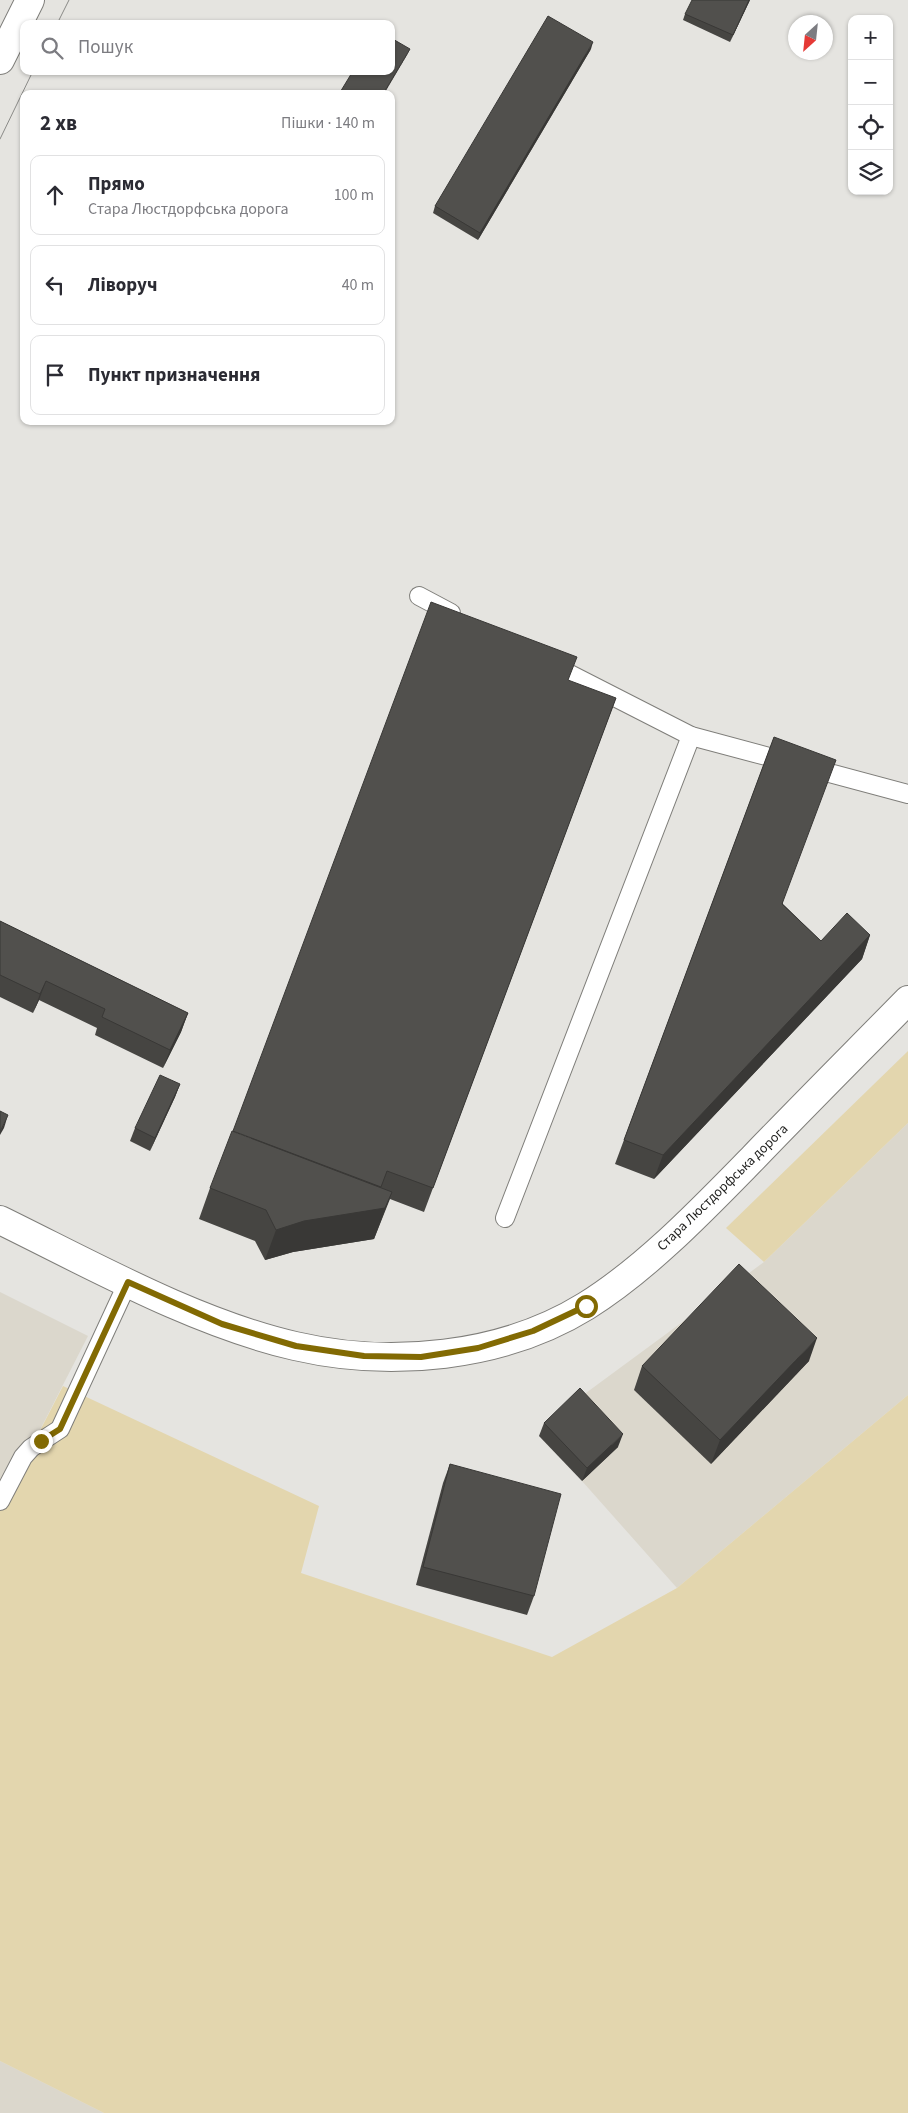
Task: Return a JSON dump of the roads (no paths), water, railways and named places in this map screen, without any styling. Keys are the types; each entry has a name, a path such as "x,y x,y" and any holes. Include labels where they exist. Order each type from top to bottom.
{"main road":[{"path":"0,60 30,0"},
{"name":"Стара Люстдорфська дорога","path":"0,1220 128,1282 222,1324 296,1346 364,1356 421,1357 478,1348 533,1331 586,1306 638,1267 697,1215 908,1000"}],"lane":[{"path":"418,596 462,619"},
{"path":"533,655 691,736 908,794"},
{"path":"505,1218 691,736"},
{"path":"0,1501 31,1448 60,1429 128,1282"}],"tram line":[{"path":"59,20 69,0"},
{"path":"24,90 31,75"},
{"path":"0,139 20,98"}]}
